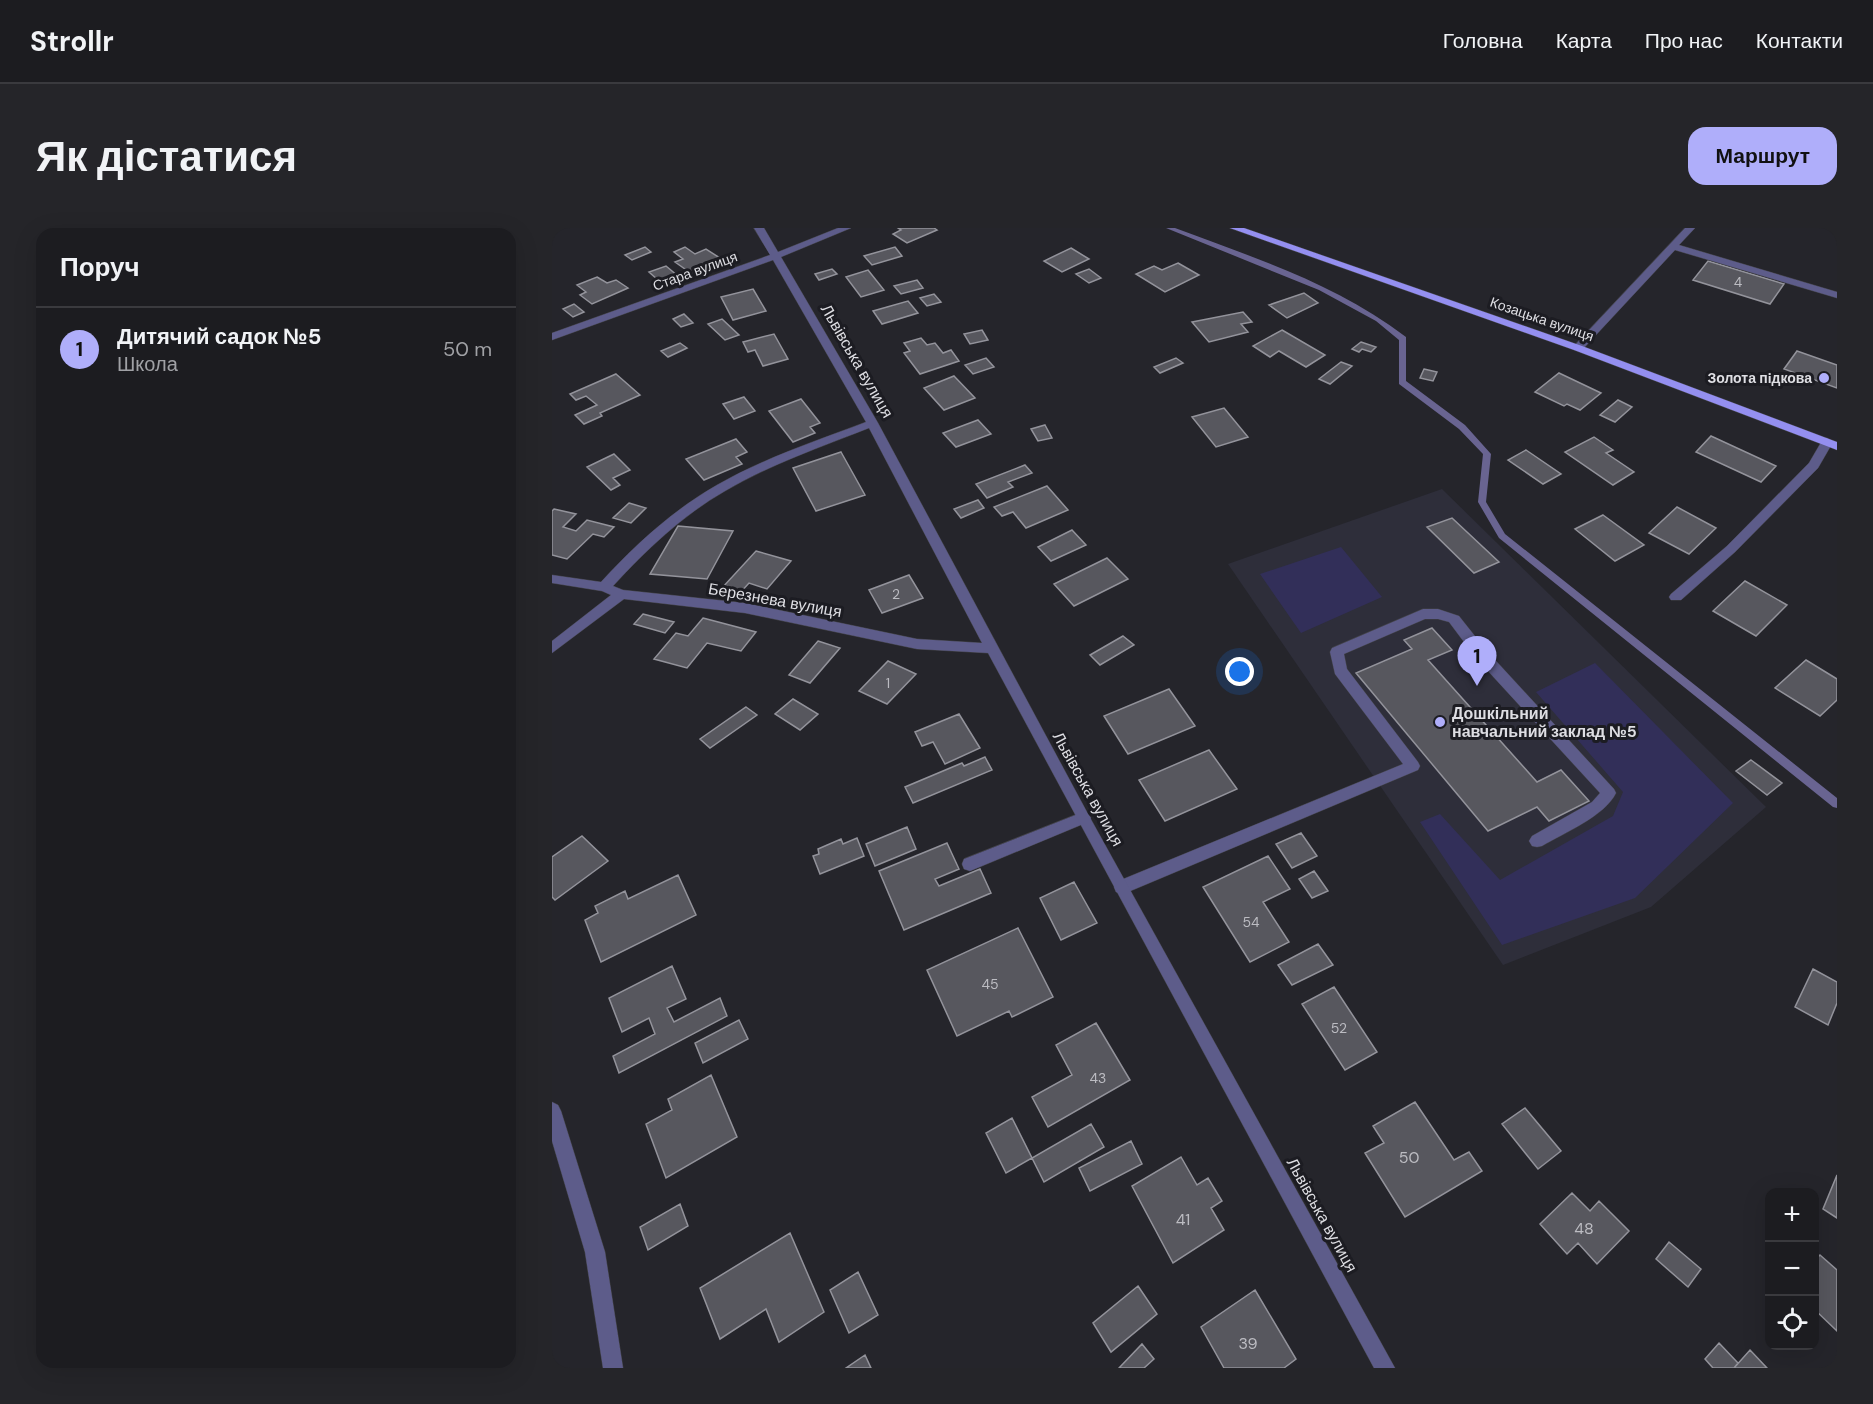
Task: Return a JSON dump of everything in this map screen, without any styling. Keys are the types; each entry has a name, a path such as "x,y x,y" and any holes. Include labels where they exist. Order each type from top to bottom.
{"main road":[{"name":"Козацька вулиця","path":"1235,228 1578,348 1832,444"}],"street":[{"name":"Львівська вулиця","path":"759,228 872,423 1083,818 1385,1368"},
{"name":"Стара вулиця","path":"552,337 776,256 846,228"},
{"path":"1578,348 1690,228"},
{"path":"1674,247 1837,295"},
{"path":"604,587 662,530 702,500 775,463 872,423"},
{"path":"1676,597 1731,549 1832,444"},
{"name":"Березнева вулиця","path":"552,579 604,587 621,594 745,608 917,644 992,648"},
{"path":"552,648 621,594"},
{"path":"1122,887 1413,766 1340,670 1337,652 1423,614 1438,614 1454,619 1481,654 1609,793 1597,806 1538,841"},
{"path":"970,864 1083,818"},
{"path":"552,1110 595,1252 613,1368"}],"shaded area":[{"path":"1442,489 1766,807 1651,907 1503,965 1228,564"},
{"path":"1341,547 1382,597 1301,633 1260,574"},
{"path":"1595,663 1733,803 1635,898 1502,945 1420,822 1440,814 1500,880 1613,816 1623,792 1536,692"}],"building":[{"path":"898,228 934,228 937,230 907,243 893,234 901,230"},
{"path":"645,247 651,252 632,260 625,255"},
{"path":"685,247 695,254 706,249 723,260 692,274 675,262 683,259 674,252"},
{"path":"895,247 902,256 872,265 864,256"},
{"path":"1071,248 1089,259 1062,272 1044,261"},
{"path":"1708,261 1784,284 1770,304 1693,280"},
{"path":"1178,263 1199,275 1165,292 1136,274 1154,266 1162,270"},
{"path":"666,266 684,281 667,288 649,272"},
{"path":"832,269 837,274 819,280 815,274"},
{"path":"1089,269 1101,278 1089,283 1076,274"},
{"path":"868,270 884,290 861,297 846,277"},
{"path":"597,277 607,283 616,280 628,288 592,304 580,295 586,292 577,285"},
{"path":"917,280 923,288 901,294 894,286"},
{"path":"753,289 766,311 733,320 721,297"},
{"path":"1304,293 1318,303 1287,318 1269,305"},
{"path":"934,294 941,302 927,306 920,298"},
{"path":"908,301 918,313 882,324 873,311"},
{"path":"574,304 584,312 573,317 563,309"},
{"path":"1243,312 1252,322 1241,324 1248,332 1209,342 1192,322"},
{"path":"684,314 693,323 681,327 673,319"},
{"path":"722,319 739,335 725,340 708,324"},
{"path":"982,330 988,340 970,344 964,334"},
{"path":"1282,330 1325,355 1306,367 1279,351 1270,357 1253,346"},
{"path":"774,334 788,359 763,366 755,350 748,352 743,342"},
{"path":"921,338 927,345 935,343 943,353 951,350 959,361 920,374 904,353 910,351 904,343"},
{"path":"1361,342 1376,347 1371,352 1362,349 1359,352 1352,349"},
{"path":"680,343 687,348 668,357 661,351"},
{"name":"Золота пiдкова","path":"1797,351 1837,365 1837,388 1784,369"},
{"path":"986,358 994,367 973,374 965,365"},
{"path":"1176,358 1183,363 1160,373 1154,367"},
{"path":"1341,362 1352,366 1330,384 1319,379"},
{"path":"1424,369 1437,372 1433,381 1420,378"},
{"path":"1559,373 1601,393 1580,410 1567,404 1564,406 1535,392"},
{"path":"616,374 640,395 600,413 602,416 584,424 575,415 597,405 586,396 576,400 570,394"},
{"path":"954,376 975,398 944,410 924,388"},
{"path":"744,397 755,411 734,419 723,404"},
{"path":"801,399 820,423 810,427 815,433 793,442 769,411"},
{"path":"1618,400 1632,407 1615,422 1600,415"},
{"path":"1224,408 1248,437 1216,447 1192,417"},
{"path":"978,420 991,434 956,447 943,433"},
{"path":"1045,425 1052,438 1038,441 1031,429"},
{"path":"1711,436 1776,466 1761,482 1696,452"},
{"path":"1594,437 1613,450 1606,453 1634,472 1613,485 1565,452"},
{"path":"736,439 747,452 736,457 742,464 704,480 686,459"},
{"path":"1526,450 1561,474 1543,484 1508,460"},
{"path":"841,452 865,495 816,511 793,468"},
{"path":"614,454 630,470 613,478 620,485 611,490 587,467"},
{"path":"1025,465 1032,473 1008,482 1013,487 987,498 976,484"},
{"path":"1047,486 1068,510 1026,528 1013,512 1002,516 994,507"},
{"path":"978,500 984,508 961,518 954,509"},
{"path":"629,503 646,508 631,523 613,518"},
{"path":"1677,507 1716,528 1689,554 1649,533"},
{"path":"554,509 576,514 563,527 576,531 587,520 614,527 604,537 593,534 567,559 552,555 552,511"},
{"path":"1603,515 1644,545 1615,561 1575,529"},
{"path":"1452,518 1499,562 1474,573 1427,527"},
{"path":"678,526 733,531 707,579 650,574"},
{"path":"1072,530 1086,545 1051,561 1038,547"},
{"path":"756,551 791,561 767,589 749,583 739,594 721,589"},
{"path":"1107,558 1128,579 1074,606 1054,584"},
{"path":"909,575 923,598 882,613 869,590"},
{"path":"1745,581 1787,605 1756,636 1713,611"},
{"path":"643,614 674,622 665,633 634,624"},
{"path":"703,618 756,632 741,651 707,643 687,668 654,659 676,633 688,636"},
{"name":"Дошкільний навчальний заклад №5","path":"1432,628 1452,650 1428,660 1537,782 1561,770 1589,801 1549,821 1537,807 1488,831 1356,673 1412,649 1404,640"},
{"path":"1123,636 1134,645 1100,665 1090,655"},
{"path":"818,641 840,648 810,683 789,675"},
{"path":"1806,660 1837,679 1837,700 1820,716 1775,688"},
{"path":"888,661 916,674 887,704 859,691"},
{"path":"1169,689 1195,726 1128,754 1104,716"},
{"path":"793,699 818,714 800,730 775,714"},
{"path":"746,707 757,715 710,748 700,739"},
{"path":"959,714 980,748 945,764 933,742 922,746 915,732"},
{"path":"1209,750 1237,789 1165,821 1139,780"},
{"path":"985,757 992,770 913,803 905,787 962,763 964,766"},
{"path":"1751,760 1782,783 1767,795 1736,771"},
{"path":"907,827 916,849 875,866 866,844"},
{"path":"1301,833 1317,856 1292,868 1276,844"},
{"path":"582,836 608,861 555,900 552,897 552,857"},
{"path":"857,838 864,856 820,874 813,856 819,854 818,849 841,839 843,844"},
{"path":"947,843 959,869 935,879 939,886 980,869 991,893 904,930 879,871"},
{"path":"1268,856 1290,889 1263,902 1289,942 1250,962 1203,887"},
{"path":"1314,871 1328,891 1312,898 1299,879"},
{"path":"678,875 696,915 601,962 585,920 598,913 595,906 625,891 628,899"},
{"path":"1074,882 1097,923 1061,940 1040,898"},
{"path":"1018,928 1053,997 1012,1017 1009,1011 957,1036 927,970"},
{"path":"1318,944 1333,965 1292,985 1278,965"},
{"path":"672,966 686,999 667,1008 674,1022 720,998 727,1016 619,1073 613,1056 655,1034 649,1018 622,1032 609,998"},
{"path":"1813,969 1837,982 1837,1003 1828,1025 1795,1007"},
{"path":"1334,987 1377,1052 1345,1070 1302,1004"},
{"path":"739,1020 748,1039 703,1063 695,1043"},
{"path":"1096,1023 1130,1080 1048,1127 1032,1097 1072,1075 1056,1045"},
{"path":"711,1075 737,1137 666,1178 646,1124 672,1110 668,1099"},
{"path":"1415,1102 1454,1160 1469,1152 1482,1171 1405,1217 1365,1153 1384,1143 1373,1126"},
{"path":"1525,1108 1561,1151 1538,1169 1502,1124"},
{"path":"1012,1118 1032,1158 1006,1173 986,1133"},
{"path":"1091,1124 1104,1147 1044,1182 1032,1158"},
{"path":"1131,1141 1142,1164 1090,1191 1079,1168"},
{"path":"1181,1157 1197,1185 1208,1178 1222,1201 1211,1208 1224,1230 1173,1263 1132,1186"},
{"path":"1837,1175 1837,1218 1823,1209"},
{"path":"1572,1193 1590,1211 1599,1201 1629,1231 1597,1264 1578,1243 1567,1254 1540,1224"},
{"path":"680,1204 688,1226 648,1250 640,1227"},
{"path":"790,1233 824,1312 779,1342 766,1309 720,1339 700,1288"},
{"path":"1669,1242 1701,1269 1688,1287 1656,1259"},
{"path":"1819,1256 1837,1270 1837,1331 1819,1314"},
{"path":"858,1272 878,1315 849,1333 830,1290"},
{"path":"1138,1286 1157,1314 1111,1352 1093,1323"},
{"path":"1255,1290 1296,1359 1284,1368 1224,1368 1201,1327"},
{"path":"1719,1343 1738,1363 1734,1368 1713,1368 1705,1359"},
{"path":"1142,1344 1154,1359 1144,1368 1119,1368"},
{"path":"1750,1350 1767,1368 1734,1368"},
{"path":"865,1355 871,1368 846,1368"}],"waterway":[{"path":"1169,228 1322,288 1379,320 1403,339 1402,382 1462,427 1487,454 1482,502 1502,536 1837,804"}],"place":[{"name":"Золота пiдкова","path":"1824,378"},
{"name":"Дитячий садок №5","path":"1477,686"},
{"name":"Дошкільний навчальний заклад №5","path":"1440,722"}]}
